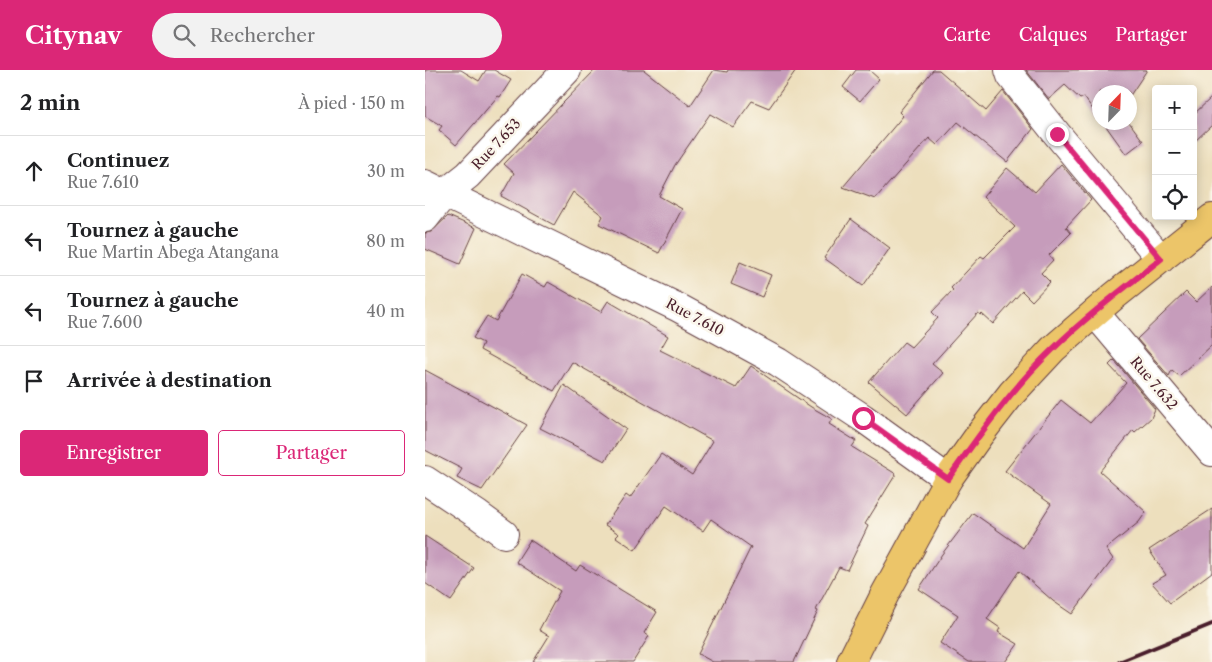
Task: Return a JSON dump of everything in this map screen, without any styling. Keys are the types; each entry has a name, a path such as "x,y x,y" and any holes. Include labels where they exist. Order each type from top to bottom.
{"main road":[{"path":"851,662 885,594 948,479 1012,393 1053,349 1212,218"}],"street":[{"name":"Rue 7.653","path":"425,218 435,189 468,174 567,70"},
{"path":"1009,70 1011,76 1057,134 1161,259"},
{"name":"Rue 7.610","path":"435,189 679,308 777,362 863,418 948,479"},
{"name":"Rue 7.632","path":"1095,313 1212,452"},
{"path":"425,480 463,504 504,534"}],"building":[{"path":"425,70 461,70 479,81 486,70 494,70 511,80 500,97 498,96 456,145 439,130 442,126 425,116"},
{"path":"595,70 644,70 690,106 714,70 727,72 728,70 796,70 769,108 752,101 733,127 710,114 675,165 659,196 682,209 659,253 599,224 603,216 573,192 554,225 501,196 514,173 504,164"},
{"path":"856,70 869,70 879,79 860,101 843,87"},
{"path":"933,70 939,70 986,111 1003,91 1033,129 1007,162 958,122 937,145 929,138 875,199 843,187 903,116 899,112"},
{"path":"1026,70 1147,70 1137,85 1092,85 1092,108 1084,97 1080,99 1065,85 1049,99"},
{"path":"1212,97 1212,125 1197,139 1197,130 1197,111"},
{"path":"1109,130 1135,130 1143,141 1126,154"},
{"path":"1061,164 1091,200 1066,227 1071,233 1049,255 1053,260 1041,273 1050,282 1032,301 1022,291 993,324 982,314 978,313 932,364 943,373 907,414 869,382 904,342 911,347 938,318 932,312 953,290 951,288 981,256 984,258 1015,227 983,197 1007,168 1035,192"},
{"path":"448,216 476,228 460,264 425,249 425,233 431,232"},
{"path":"851,219 890,248 863,286 824,258"},
{"path":"740,262 771,275 762,297 731,284"},
{"path":"522,274 545,287 548,282 601,312 608,301 668,336 660,350 736,388 751,366 832,419 829,424 856,441 852,447 896,474 865,524 868,526 847,570 839,567 816,610 818,611 794,662 713,662 698,654 751,547 711,519 703,531 666,506 635,550 616,537 619,534 605,525 626,495 630,498 661,454 692,475 713,441 572,362 554,391 480,350 483,343 473,338 487,316 496,321"},
{"path":"1212,287 1212,345 1179,376 1172,370 1169,376 1137,339 1186,292 1196,302"},
{"path":"1114,360 1155,409 1151,418 1135,432 1133,430 1100,471 1146,512 1139,522 1106,549 1113,559 1072,614 1053,601 1019,571 987,619 1000,628 998,632 1018,644 1005,662 969,662 940,643 958,615 919,589 942,554 973,513 1023,548 1051,504 1005,471 1061,400 1090,423 1126,383 1109,365"},
{"path":"425,370 527,425 482,490 457,478 462,469 425,450"},
{"path":"564,385 626,429 605,461 540,428"},
{"path":"1212,509 1212,572 1170,603 1152,583 1166,575 1149,550"},
{"path":"425,536 474,568 451,601 425,583"},
{"path":"530,540 576,571 580,565 657,612 644,633 649,636 633,662 533,662 549,636 539,630 560,591 516,562"}],"railway":[{"path":"1119,662 1212,624"}],"route":[{"path":"863,418 948,479 1012,393 1053,349 1113,297 1161,259 1057,134"}]}
